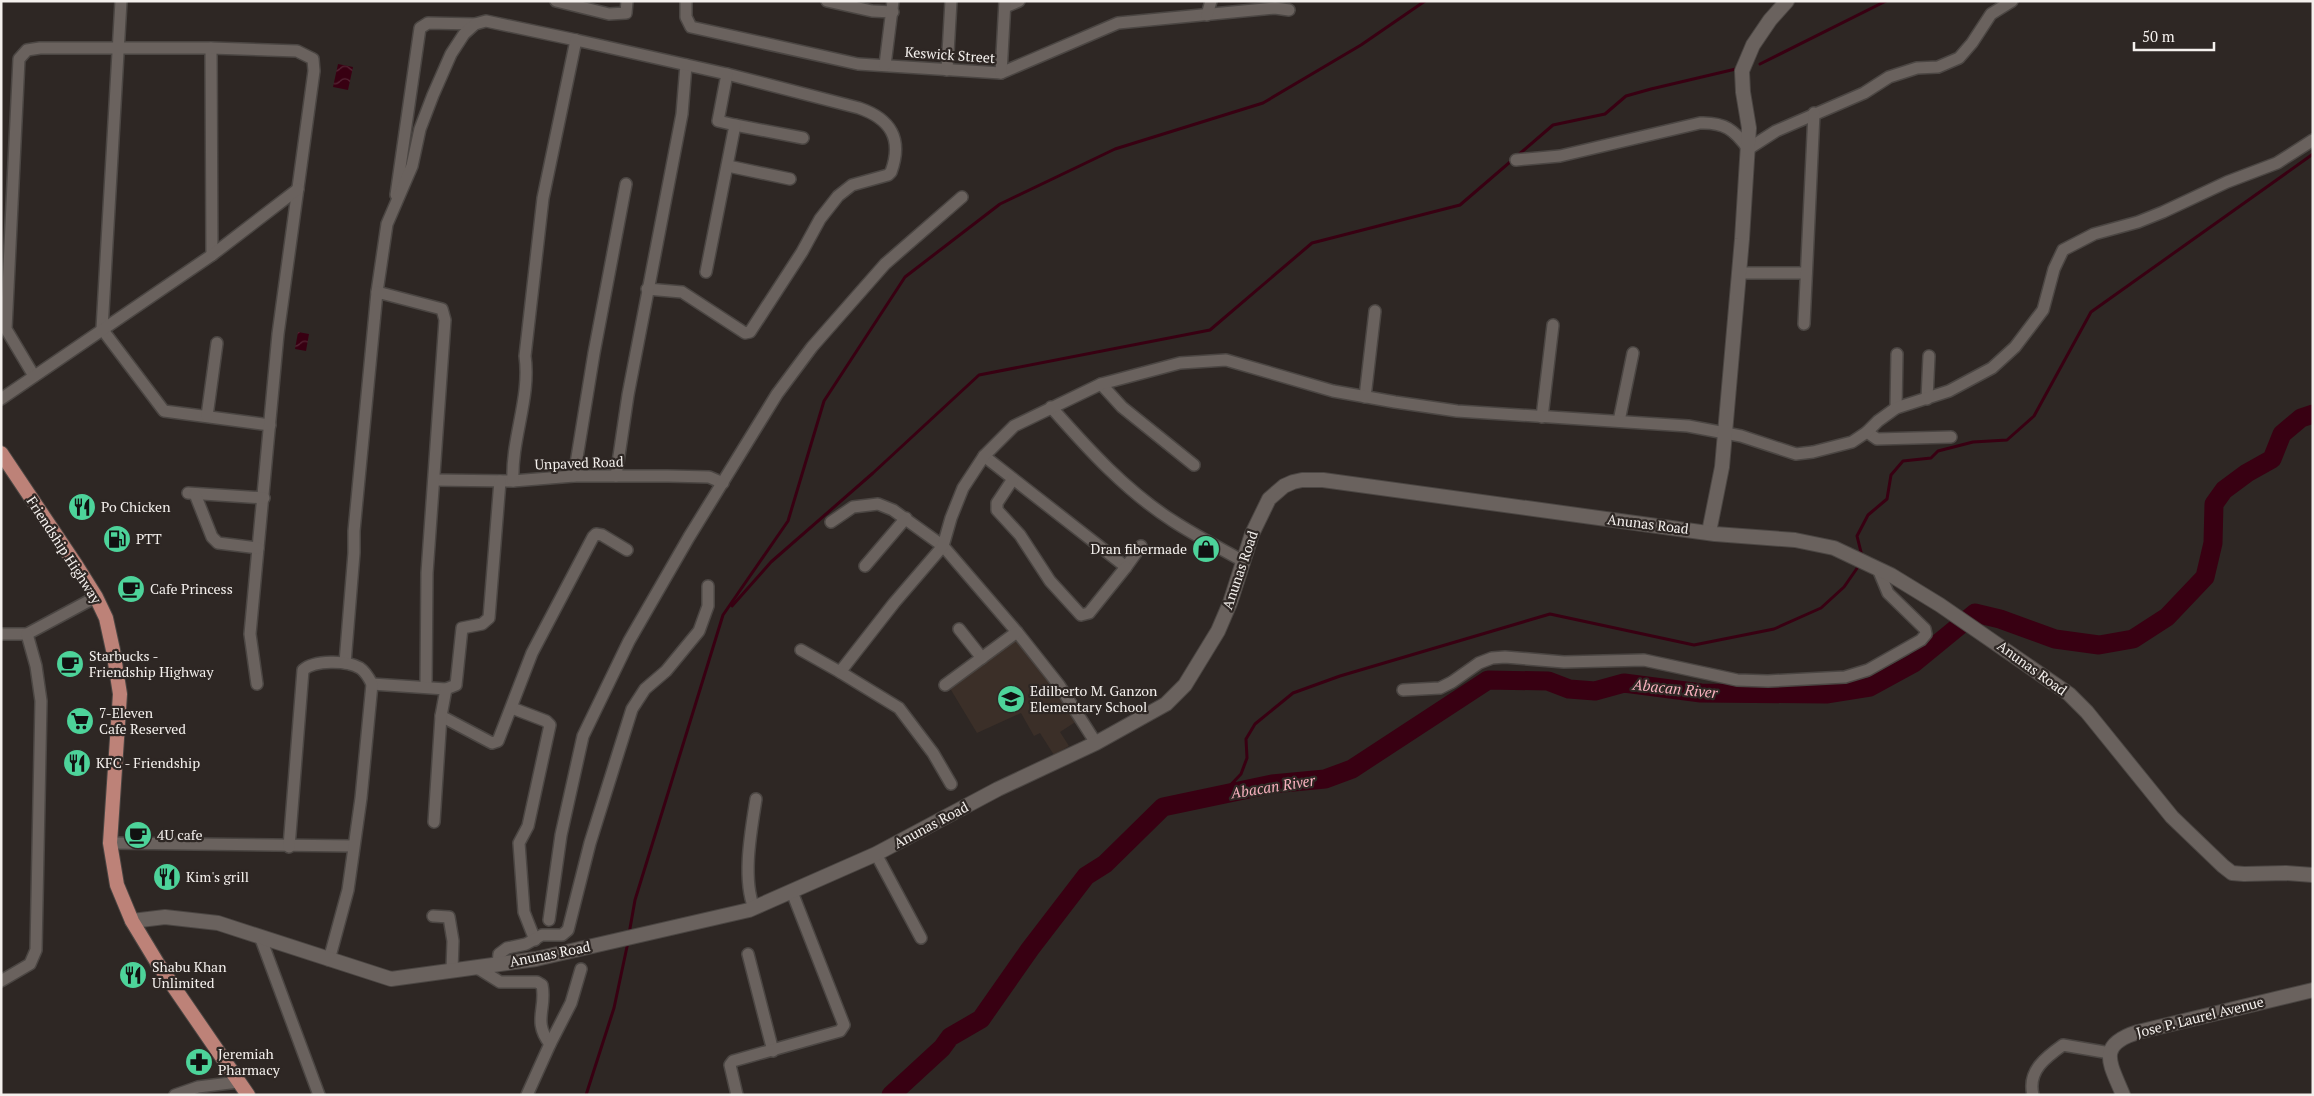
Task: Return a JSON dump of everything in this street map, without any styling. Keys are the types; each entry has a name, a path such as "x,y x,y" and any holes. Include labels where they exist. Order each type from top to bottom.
{"main road":[{"name":"Friendship Highway","path":"1,453 96,597 108,626 120,694 110,843 117,885 132,921 158,964 248,1095"}],"street":[{"path":"121,1 120,48 102,329 164,411 270,425"},
{"path":"556,1 588,5 609,14 627,7"},
{"name":"Keswick Street","path":"686,1 686,17 691,27 858,64 1002,73 1118,23 1207,15 1276,5 1290,10"},
{"path":"827,1 872,11 893,7 885,65"},
{"path":"947,70 951,1"},
{"path":"1002,73 1005,4 1019,1"},
{"path":"1207,15 1211,1"},
{"path":"1709,532 1720,483 1726,433 1740,273 1749,128 1743,92 1742,71 1746,58 1757,39 1787,1"},
{"path":"1748,149 1776,131 1864,93 1889,77 1918,68 1938,67 1958,58 1972,43 1991,14 2012,1"},
{"path":"345,663 354,531 377,292 387,224 412,166 420,129 442,72 464,34 475,24 486,20 727,74 859,108 878,116 889,125 894,139 891,172 888,175 852,185 838,196 820,219 802,252 750,332 744,333 682,292 647,289"},
{"path":"395,202 420,28 428,22 475,24"},
{"path":"513,481 516,441 526,381 525,356 543,198 576,40"},
{"path":"34,376 6,329 19,58 27,50 40,48 211,48 298,51 313,59 314,71 278,334 250,634 257,684"},
{"path":"211,48 212,255"},
{"path":"616,476 628,394 647,289 682,114 686,64"},
{"path":"727,74 718,120 803,138"},
{"path":"1804,324 1814,113"},
{"path":"1516,160 1560,156 1700,123 1712,122 1734,131 1748,149"},
{"path":"706,272 735,124"},
{"path":"840,672 894,602 943,546 951,518 964,488 984,456 1014,426 1101,384 1180,363 1226,360 1333,391 1365,397 1457,411 1688,426 1752,439 1787,452 1805,454 1842,446 1867,432 1896,408 1927,399 1966,383 1992,368 2007,355 2043,310 2057,258 2063,250 2094,234 2138,222 2209,192 2227,182 2277,163 2313,140"},
{"path":"728,166 790,179"},
{"path":"574,476 594,353 626,184"},
{"path":"1,399 212,255 298,189"},
{"path":"549,920 561,834 583,736 629,641 689,537 777,394 812,347 885,264 962,197"},
{"path":"1740,273 1806,273"},
{"path":"377,292 442,309 445,320 427,573 426,686"},
{"path":"1365,397 1375,311"},
{"path":"1542,417 1553,325"},
{"path":"207,416 217,343"},
{"path":"1619,421 1633,353"},
{"path":"1896,408 1897,354"},
{"path":"1927,399 1929,356"},
{"path":"1101,384 1122,407 1194,465"},
{"path":"1051,407 1098,460 1149,503 1173,521 1243,561"},
{"path":"1867,432 1877,439 1951,437"},
{"path":"984,456 1126,567"},
{"name":"Unpaved Road","path":"434,480 513,481 574,476 616,476 709,477 723,483"},
{"path":"1013,479 997,503 997,510 1020,535 1050,581 1081,615 1088,613 1141,546"},
{"name":"Anunas Road","path":"132,921 165,918 218,923 261,939 391,979 523,961 752,909 876,854 998,789 1096,743 1158,708 1176,695 1185,685 1218,631 1230,603 1258,519 1269,499 1284,486 1302,480 1323,480 1709,532 1822,544 1876,568 1940,605 2057,685 2078,703 2166,812 2232,873 2313,875"},
{"path":"372,684 426,686 446,689 456,685 458,681 462,628 482,624 488,618 500,481"},
{"path":"258,548 218,543 212,536 191,494 264,498"},
{"path":"830,522 853,507 878,504 894,510 943,546 1017,632 1059,685 1096,743"},
{"path":"865,566 906,518"},
{"path":"441,716 492,743 498,740 502,734 532,653 593,537 596,534 602,535 627,550"},
{"path":"1402,690 1440,688 1479,663 1492,658 1505,657 1564,662 1644,660 1737,680 1768,681 1845,677 1868,670 1921,640 1926,634 1925,629 1888,594 1876,568"},
{"path":"498,964 498,958 502,951 535,940 542,935 564,934 570,928 590,843 632,709 645,689 666,671 699,631 708,606 708,586"},
{"path":"1,634 27,634 96,597"},
{"path":"959,628 982,658"},
{"path":"945,685 1017,632"},
{"path":"1,982 30,964 36,950 42,701 36,666 27,634"},
{"path":"801,650 899,708 933,753 951,784"},
{"path":"289,847 303,670 312,664 345,663 358,667 366,673 372,684 361,798 348,890 329,960"},
{"path":"434,822 441,716 446,689"},
{"path":"512,708 546,721 550,725 528,826 519,843 524,912 535,940"},
{"path":"752,909 748,878 756,799"},
{"path":"110,843 289,847 353,846"},
{"path":"876,854 921,938"},
{"path":"737,1095 730,1070 731,1063 840,1031 844,1025 792,892"},
{"path":"433,916 449,917 452,941 452,970"},
{"path":"261,939 319,1095"},
{"path":"748,954 773,1051"},
{"path":"476,967 500,982 536,982 542,985 540,1025 550,1044"},
{"path":"527,1095 571,1003 581,968"},
{"name":"Jose P. Laurel Avenue","path":"2110,1053 2113,1044 2138,1032 2313,990"},
{"path":"2033,1095 2031,1085 2034,1072 2063,1045 2110,1053 2112,1066 2123,1095"},
{"path":"175,1095 198,1087 238,1082"}],"shaded area":[{"name":"Edilberto M. Ganzon Elementary School","path":"1015,636 1080,719 1060,732 1069,746 1054,755 1040,733 1034,736 1021,713 977,733 948,685"}],"water":[{"path":"338,64 353,67 348,90 333,87"},
{"path":"298,332 309,334 306,351 295,349"}],"waterway":[{"path":"629,934 635,900 723,615 788,521 824,401 905,277 1000,204 1115,149 1263,103 1361,45 1425,1"},
{"path":"1760,64 1886,1"},
{"path":"732,606 771,562 873,473 979,375 1210,330 1312,243 1460,205 1553,125 1605,114 1626,96 1740,68"},
{"path":"1862,556 1857,536 1868,515 1887,499 1891,475 1903,461 1931,458 1938,451 1973,442 2007,440 2034,416 2091,312 2313,154"},
{"name":"Abacan River","path":"891,1095 942,1048 950,1037 981,1019 1030,949 1086,876 1105,864 1163,807 1272,784 1325,779 1352,769 1488,680 1548,681 1569,689 1595,691 1624,683 1701,693 1826,694 1870,687 1914,663 1975,613 2000,619 2055,639 2099,645 2133,639 2167,617 2205,577 2213,543 2214,504 2224,490 2247,473 2272,459 2282,434 2301,418 2313,414"},
{"path":"1222,794 1241,774 1247,758 1246,739 1255,724 1293,693 1340,676 1550,614 1694,645 1774,629 1821,608 1844,587 1860,564"},
{"path":"586,1095 614,1008 628,942"}],"place":[{"name":"Po Chicken","path":"82,507"},
{"name":"PTT","path":"117,539"},
{"name":"Dran fibermade","path":"1206,549"},
{"name":"Cafe Princess","path":"131,589"},
{"name":"Starbucks - Friendship Highway","path":"70,664"},
{"name":"Edilberto M. Ganzon Elementary School","path":"1011,699"},
{"name":"7-Eleven Cafe Reserved","path":"80,721"},
{"name":"KFC - Friendship","path":"77,763"},
{"name":"4U cafe","path":"138,835"},
{"name":"Kim's grill","path":"167,877"},
{"name":"Shabu Khan Unlimited","path":"133,975"},
{"name":"Jeremiah Pharmacy","path":"199,1062"}]}
